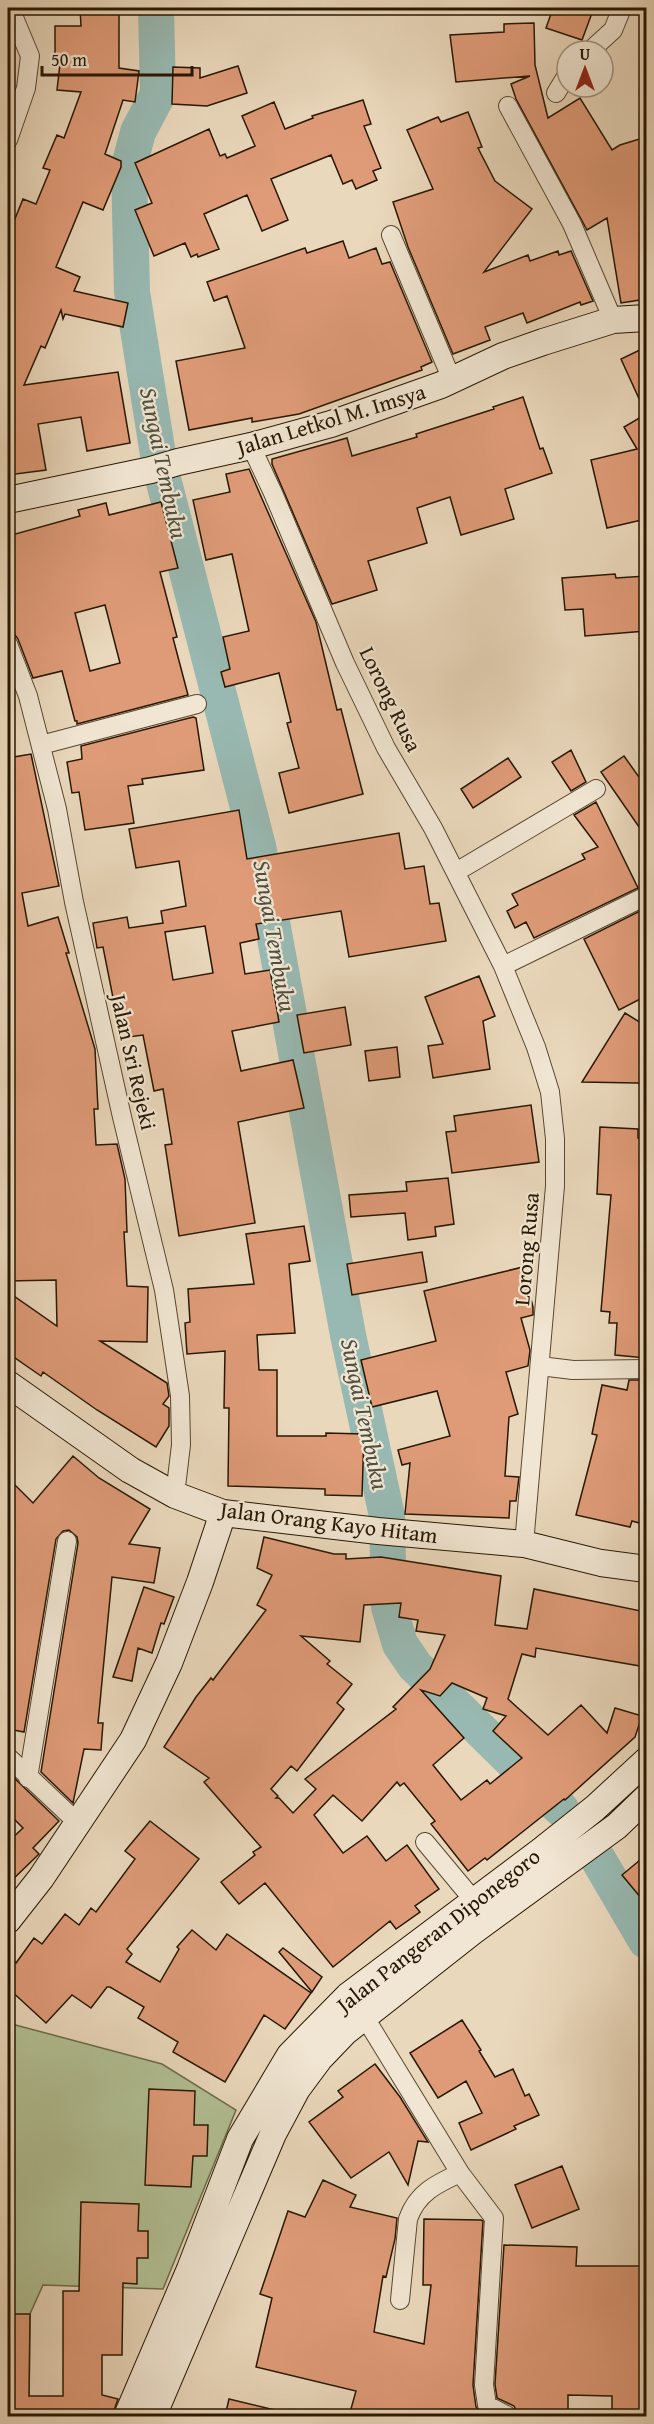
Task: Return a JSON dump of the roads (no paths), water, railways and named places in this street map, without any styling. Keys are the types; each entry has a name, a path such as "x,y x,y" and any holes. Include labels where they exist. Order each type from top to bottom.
{"main road":[{"name":"Jalan Letkol M. Imsya","path":"8,500 151,470 331,424 452,380 503,356 613,320 646,318"},
{"name":"Jalan Orang Kayo Hitam","path":"8,1384 130,1470 175,1495 223,1513 524,1544 601,1563 646,1569"},
{"path":"8,1920 40,1878 134,1740 169,1663 223,1513"},
{"name":"Jalan Pangeran Diponegoro","path":"153,2416 171,2343 240,2139 290,2055 348,1995 403,1952 475,1902 595,1808 646,1761"},
{"name":"Jalan Pangeran Diponegoro","path":"127,2416 171,2343 297,2089 320,2058 364,2016 472,1932 616,1826 646,1798"}],"street":[{"path":"8,140 26,88 30,56 10,8"},
{"path":"604,39 613,30 622,8"},
{"path":"508,106 572,224 613,320"},
{"path":"391,235 452,380"},
{"name":"Lorong Rusa","path":"251,446 345,663 381,737 434,828 503,966 536,1047 550,1092 554,1127 555,1186 524,1544"},
{"name":"Jalan Sri Rejeki","path":"8,644 28,696 57,809 74,902 164,1290 180,1396 181,1445 175,1495"},
{"path":"41,745 197,704"},
{"path":"456,872 596,789"},
{"path":"503,966 646,896"},
{"path":"540,1366 573,1370 646,1369"},
{"path":"28,1778 67,1541"},
{"path":"8,1757 78,1823"},
{"path":"425,1842 475,1902"},
{"path":"364,2016 460,2173 494,2218 484,2385 487,2404 508,2416"},
{"path":"400,2300 411,2209 417,2199 435,2184 460,2173"}],"waterway":[{"name":"Sungai Tembuku","path":"156,8 158,94 138,132 129,166 132,292 160,467 258,846 348,1335 387,1516 389,1607 400,1644 415,1666 561,1809"},
{"name":"Sungai Tembuku","path":"598,1859 646,1941"}]}
